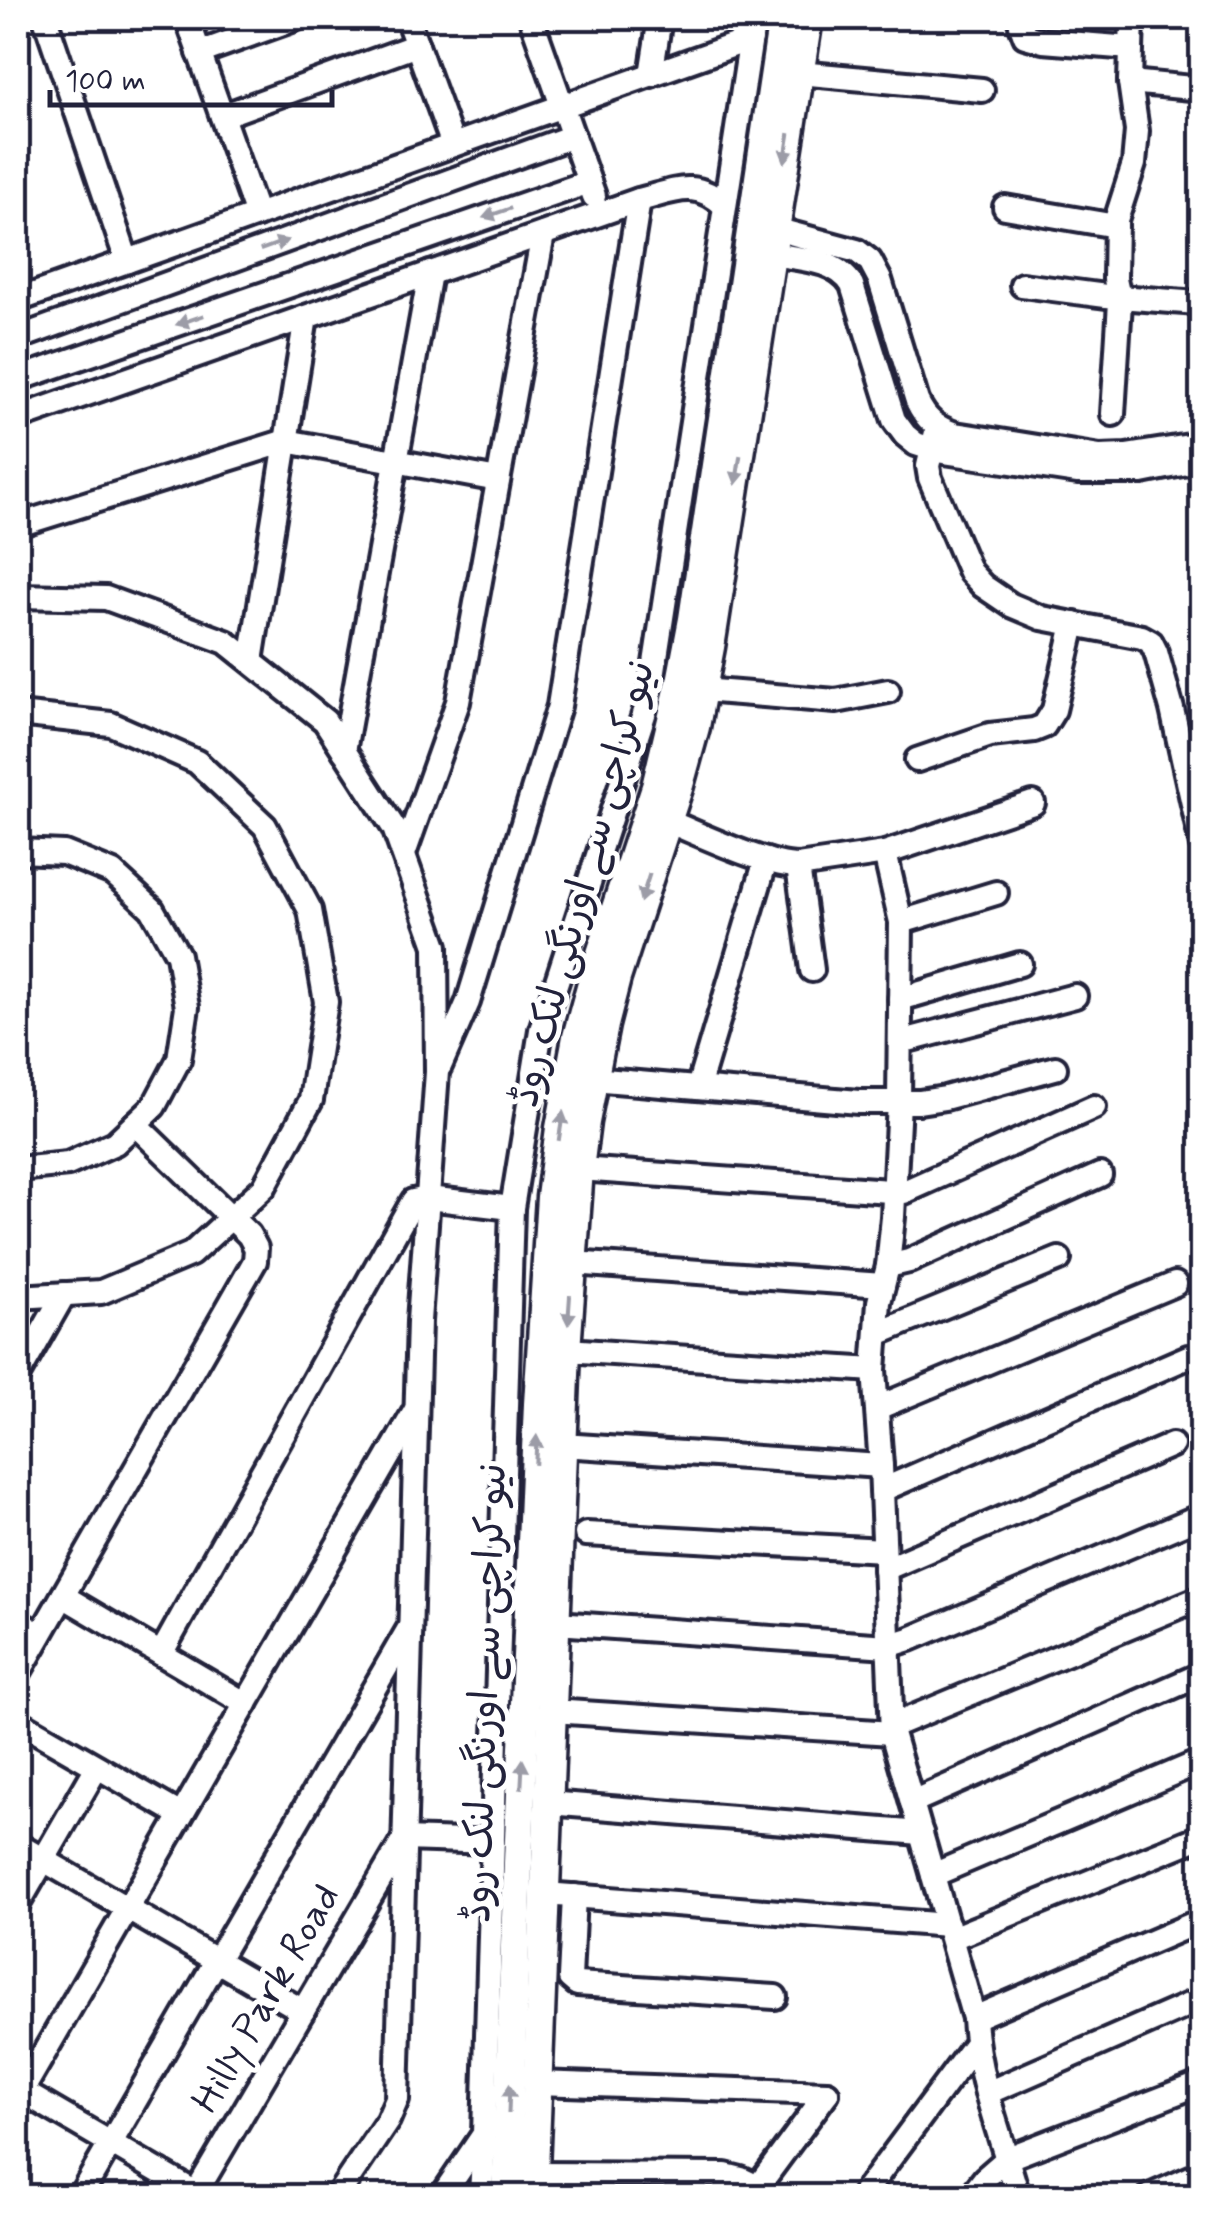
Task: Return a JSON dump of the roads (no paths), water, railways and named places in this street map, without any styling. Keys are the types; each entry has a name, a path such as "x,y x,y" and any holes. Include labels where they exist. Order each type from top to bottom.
{"street":[{"path":"45,18 128,261"},
{"path":"187,18 257,215"},
{"path":"199,53 297,18"},
{"path":"408,18 453,145"},
{"path":"650,75 660,18"},
{"name":"نیو کراچی سے اورنگی لنک روڈ","path":"534,2185 552,1711 538,1404 564,1198 579,1169 592,1079 616,978 680,785 702,690 773,242 789,88 783,18"},
{"name":"نیو کراچی سے اورنگی لنک روڈ","path":"506,2196 572,1263 560,1128 576,1036 656,786 681,682 789,88 808,18"},
{"path":"1021,18 1025,36 1131,48"},
{"path":"1113,414 1118,297 1116,226 1134,164 1137,131 1130,82 1132,18"},
{"path":"541,20 562,106 600,214"},
{"path":"18,300 650,75 753,28"},
{"path":"481,2196 512,1208 541,1030 650,696 753,28"},
{"path":"222,116 417,44"},
{"path":"1130,82 1202,89"},
{"path":"789,88 982,90"},
{"path":"18,338 573,136"},
{"path":"18,379 589,182"},
{"path":"18,418 639,200 688,188 710,193 725,206"},
{"path":"437,1072 468,1002 559,706 639,200"},
{"path":"1006,207 1116,226"},
{"path":"404,854 458,702 542,234"},
{"path":"773,242 857,251 870,261 880,280 917,401 934,438 928,466 930,478 970,572 983,586 1042,618 1151,642 1172,709 1202,846"},
{"path":"344,750 430,273"},
{"path":"1022,285 1198,303"},
{"path":"251,662 306,316"},
{"path":"934,438 955,434 1100,457 1202,444"},
{"path":"934,438 1078,472 1142,472 1202,460"},
{"path":"18,524 286,441 498,480"},
{"path":"18,596 106,598 226,642 325,721 394,828 436,946 437,1072 419,1320 397,2098 388,2120 337,2196"},
{"path":"917,760 990,736 1044,726 1054,710 1074,624"},
{"path":"702,690 836,701 888,691"},
{"path":"18,714 111,724 197,762 266,826 310,910 326,1002 311,1100 264,1187 192,1254 100,1292 18,1298"},
{"path":"667,822 766,860 798,866 885,853 1032,803"},
{"path":"18,851 64,854 113,874 152,908 178,955 188,1007 179,1060 154,1106 115,1142 68,1164 18,1169"},
{"path":"885,853 901,922 894,1193 874,1370 892,1730 974,2018 975,2044 987,2093 1018,2196"},
{"path":"698,1088 766,860"},
{"path":"798,866 812,970"},
{"path":"901,922 996,893"},
{"path":"900,999 1020,964"},
{"path":"900,1042 1075,996"},
{"path":"592,1079 899,1102 945,1098 1054,1068"},
{"path":"579,1169 904,1192 1094,1107"},
{"path":"18,1674 255,1261 256,1248 250,1235 135,1124"},
{"path":"572,1263 886,1276 909,1261 1100,1176"},
{"path":"161,1654 413,1201 428,1198 512,1208"},
{"path":"877,1334 1058,1260"},
{"path":"877,1408 1175,1284"},
{"path":"18,1375 64,1294"},
{"path":"566,1350 874,1370"},
{"path":"882,1490 1188,1357"},
{"path":"195,2195 19,2093 416,1408"},
{"path":"562,1444 881,1466"},
{"path":"586,1534 885,1560 1172,1445"},
{"path":"548,1605 888,1646 1193,1519"},
{"path":"62,1596 246,1704"},
{"path":"552,1711 892,1730 1202,1597"},
{"path":"18,1622 40,1636"},
{"path":"80,2196 410,1627"},
{"path":"912,1802 1202,1674"},
{"path":"18,1721 181,1815"},
{"path":"933,1875 1202,1760"},
{"path":"18,1904 97,1766"},
{"path":"548,1804 921,1833"},
{"path":"545,1894 950,1932 1202,1836"},
{"path":"404,1839 493,1842"},
{"name":"Hilly Park Road","path":"195,2195 404,1839"},
{"path":"18,1845 303,2011"},
{"path":"574,1896 570,1978 577,1984 775,1997"},
{"path":"974,2018 1202,1920"},
{"path":"987,2093 1202,1999"},
{"path":"862,2196 975,2044"},
{"path":"534,2185 725,2176 741,2178 754,2192 827,2092 537,2082"},
{"path":"971,2196 1008,2158 1202,2083"},
{"path":"442,2196 484,2134"},
{"path":"1150,2196 1202,2173"}]}
